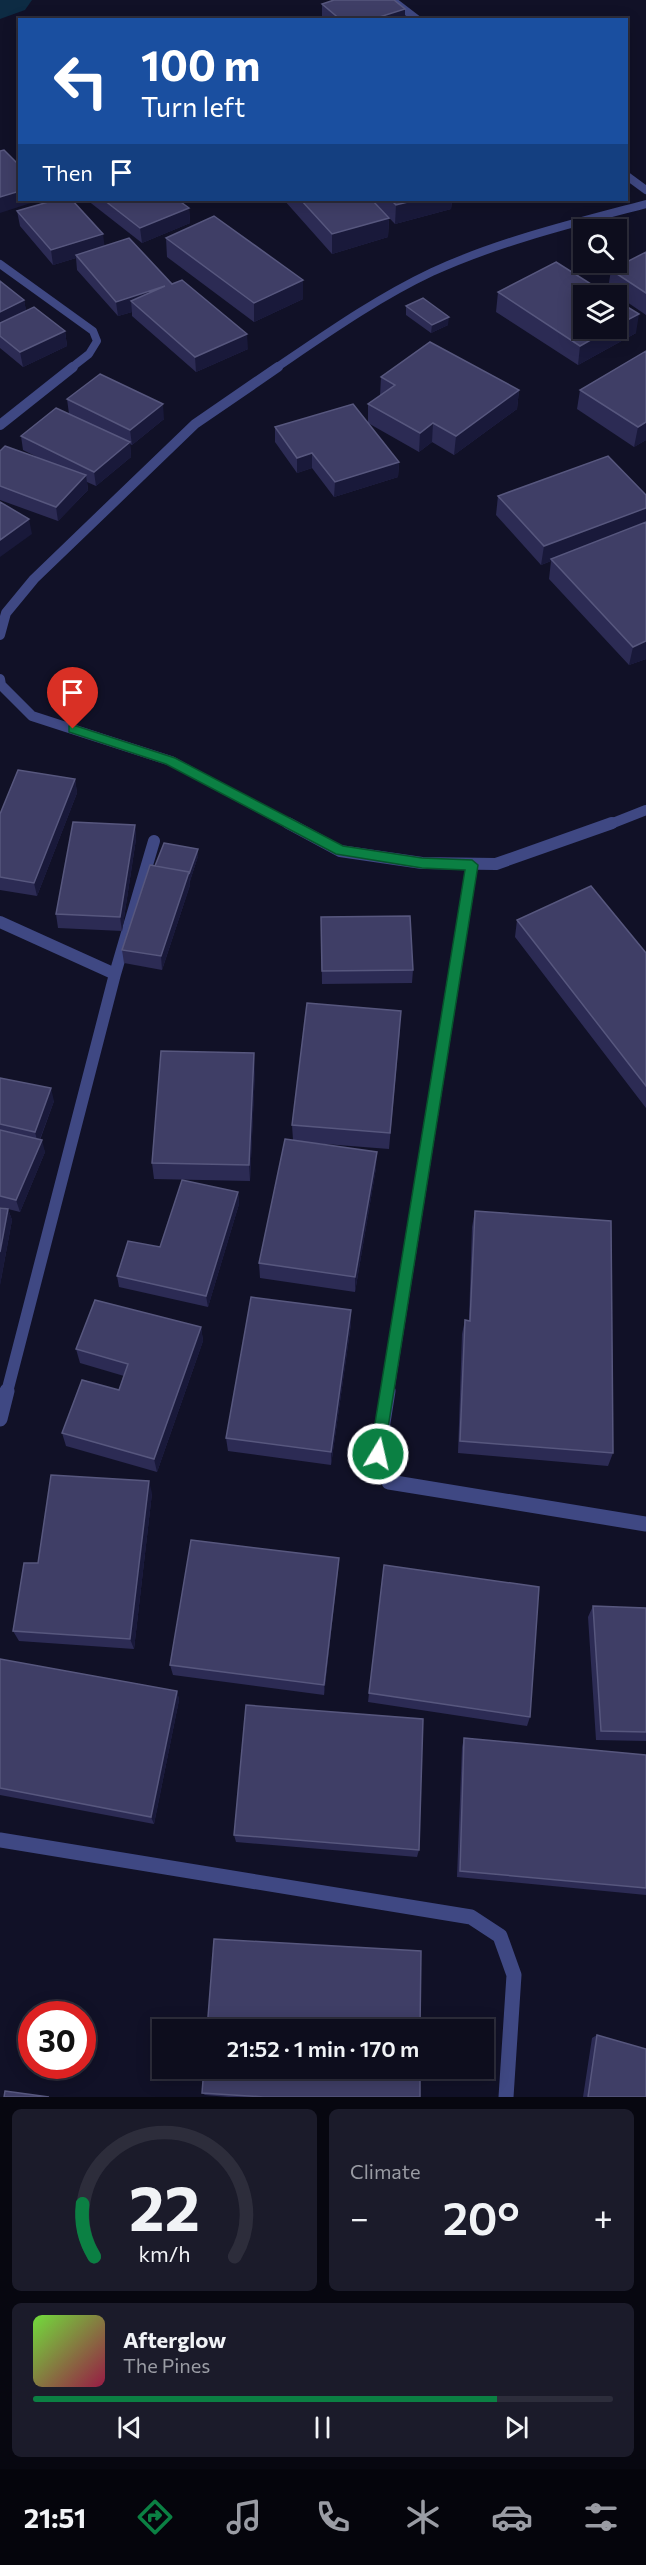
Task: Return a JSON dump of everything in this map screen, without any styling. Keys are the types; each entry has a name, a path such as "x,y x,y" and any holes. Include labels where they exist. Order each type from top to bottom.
{"street":[{"path":"392,0 415,18"},
{"path":"628,177 646,190"},
{"path":"0,634 6,613 34,579 195,424 349,318 430,273 474,255 558,227 646,204"},
{"path":"0,264 93,331 97,340 89,354 0,425"},
{"path":"0,679 1,685 32,716 171,761 340,851 422,863 496,864 534,853 625,820 646,810"},
{"path":"0,1419 115,974 154,841"},
{"path":"472,865 378,1454 388,1482 646,1524"},
{"path":"0,922 115,974"},
{"path":"0,1840 471,1917 500,1936 514,1975 506,2097"}],"building":[{"path":"334,0 394,0 405,9 376,18 339,18 322,4"},
{"path":"4,150 18,164 18,192 0,197 0,151"},
{"path":"52,201 73,201 103,234 51,250 17,211"},
{"path":"105,201 179,201 189,208 140,228"},
{"path":"302,201 373,201 389,218 332,234"},
{"path":"392,201 412,201 396,205"},
{"path":"214,216 303,280 254,303 166,238"},
{"path":"129,238 172,284 182,280 247,334 195,357 131,301 165,286 116,302 76,255"},
{"path":"646,252 646,293 616,273 627,273 627,262"},
{"path":"556,262 593,285 573,285 573,339 592,339 580,346 498,292"},
{"path":"0,281 24,300 0,312"},
{"path":"423,298 449,317 432,325 406,306"},
{"path":"34,307 65,331 20,352 0,336 0,323"},
{"path":"627,307 639,314 627,320"},
{"path":"430,342 519,390 456,436 433,423 420,433 368,404 395,385 381,377"},
{"path":"646,351 646,422 638,427 580,390"},
{"path":"100,374 163,404 130,430 67,399"},
{"path":"353,404 399,462 335,482 312,453 297,458 275,427"},
{"path":"56,408 130,442 94,472 21,436"},
{"path":"5,446 86,475 56,507 0,486 0,451"},
{"path":"608,456 646,495 646,508 544,546 498,496"},
{"path":"0,502 29,519 0,540"},
{"path":"646,522 646,641 633,647 551,559"},
{"path":"18,770 75,779 34,883 0,877 0,814"},
{"path":"73,822 135,825 120,917 56,914"},
{"path":"164,843 198,849 189,874 189,872 155,866"},
{"path":"150,865 189,872 161,956 122,950"},
{"path":"591,886 646,953 646,1086 517,920"},
{"path":"410,916 413,970 322,971 321,917"},
{"path":"307,1003 401,1011 390,1133 292,1125"},
{"path":"161,1051 254,1053 249,1165 152,1163"},
{"path":"0,1078 51,1088 35,1132 0,1124"},
{"path":"0,1130 42,1140 16,1200 0,1196"},
{"path":"285,1139 377,1152 355,1277 259,1263"},
{"path":"182,1180 238,1192 206,1296 117,1276 128,1241 160,1247"},
{"path":"0,1208 8,1209 0,1252"},
{"path":"475,1211 611,1221 613,1453 460,1441 465,1320 470,1321"},
{"path":"251,1297 351,1310 331,1452 226,1438"},
{"path":"95,1300 201,1327 154,1459 62,1433 82,1380 119,1390 128,1364 76,1349"},
{"path":"51,1475 149,1481 130,1639 13,1631 24,1563 38,1563"},
{"path":"191,1540 339,1558 324,1685 170,1665"},
{"path":"384,1565 539,1587 530,1717 369,1693"},
{"path":"593,1606 646,1608 646,1732 601,1731"},
{"path":"0,1659 177,1691 151,1817 0,1788"},
{"path":"246,1705 423,1719 419,1850 234,1835"},
{"path":"464,1738 646,1755 646,1888 460,1871"},
{"path":"214,1939 421,1951 420,2019 208,2019"},
{"path":"597,2035 646,2049 646,2097 588,2097"},
{"path":"203,2079 420,2079 420,2097 264,2097 202,2093"},
{"path":"5,2091 49,2097 4,2097"}],"waterway":[{"path":"0,4 8,0"}],"route":[{"path":"73,729 171,761 273,813 340,851 422,863 472,865 378,1454"}]}
